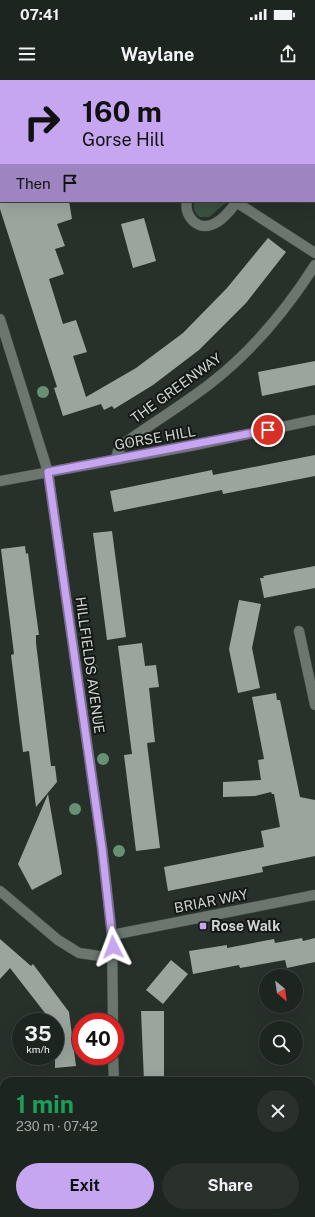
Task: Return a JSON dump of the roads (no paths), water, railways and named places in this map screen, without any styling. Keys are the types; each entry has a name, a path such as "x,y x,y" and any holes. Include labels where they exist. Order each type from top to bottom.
{"street":[{"path":"187,202 186,206 189,218 197,225 211,225 226,214 237,202 315,252"},
{"name":"THE GREENWAY","path":"116,459 118,451 126,442 189,400 236,361 258,340 282,311 315,265"},
{"name":"HILLFIELDS AVENUE","path":"0,319 48,472 102,848 112,935 113,1013"},
{"name":"GORSE HILL","path":"0,481 191,446 315,420"},
{"path":"299,631 315,705"},
{"path":"0,892 68,947 79,953 113,958"},
{"name":"BRIAR WAY","path":"112,935 315,895"},
{"path":"113,1065 114,1077"}],"place":[{"name":"Rose Walk","path":"203,926"}]}
